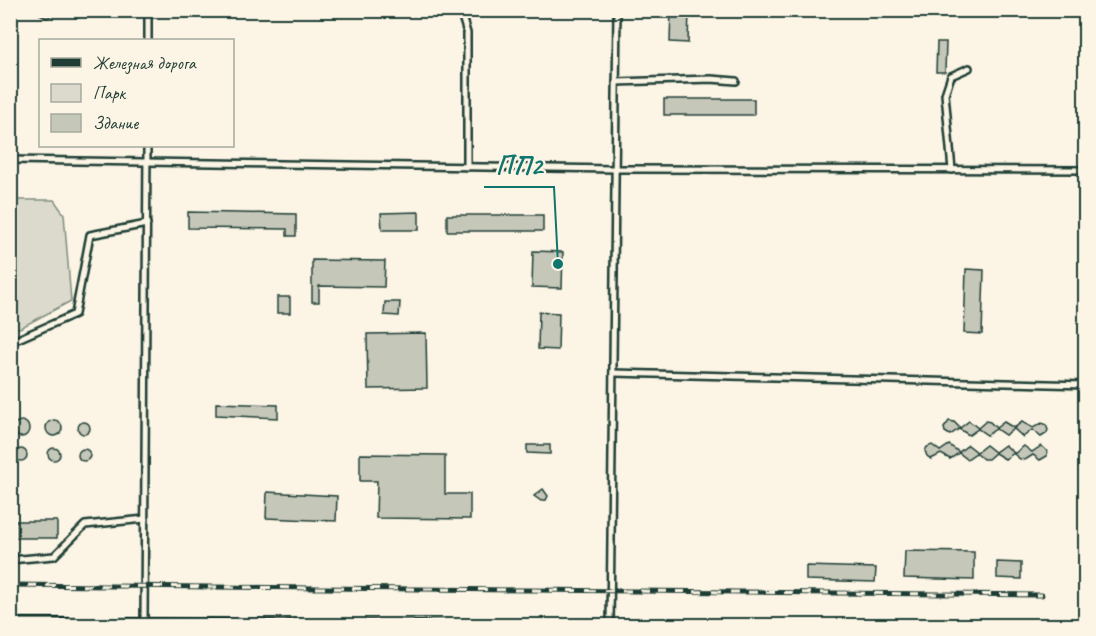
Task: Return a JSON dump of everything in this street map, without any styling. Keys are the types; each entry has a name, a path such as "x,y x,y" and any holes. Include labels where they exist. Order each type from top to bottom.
{"lane":[{"path":"148,10 148,39"},
{"path":"460,10 467,33 467,167"},
{"path":"610,626 617,10"},
{"path":"952,170 945,94 951,76 969,68"},
{"path":"616,82 711,79 736,81"},
{"path":"144,624 147,147"},
{"path":"10,159 615,169 1086,170"},
{"path":"10,339 18,339 75,314 90,235 147,224"},
{"path":"613,373 1086,385"},
{"path":"10,561 54,556 85,525 145,519"},
{"path":"10,622 560,626"}],"green space":[{"path":"11,200 54,200 64,214 71,301 20,328 11,327"}],"building":[{"path":"32,10 61,10 47,18"},
{"path":"63,10 92,10 78,18"},
{"path":"671,10 689,10 688,43 670,42"},
{"path":"937,42 946,42 945,72 936,72"},
{"path":"664,99 754,99 754,115 664,115"},
{"path":"188,212 296,214 296,236 287,236 287,229 188,228"},
{"path":"419,212 419,230 382,230 381,213"},
{"path":"447,215 543,215 543,231 447,231"},
{"path":"533,251 563,252 562,288 532,287"},
{"path":"312,260 385,261 384,287 319,286 319,302 312,302"},
{"path":"966,269 984,270 982,334 964,333"},
{"path":"277,297 290,297 290,313 277,313"},
{"path":"385,302 400,302 399,316 384,315"},
{"path":"539,312 559,313 558,350 538,349"},
{"path":"426,333 427,388 368,389 367,334"},
{"path":"216,403 278,405 278,418 216,415"},
{"path":"54,420 62,428 54,436 46,428"},
{"path":"21,421 29,429 21,437 13,429"},
{"path":"949,421 954,422 960,428 969,421 978,428 986,421 996,428 1004,422 1014,428 1022,422 1033,428 1042,423 1048,430 1041,437 1032,430 1023,437 1014,429 1005,435 996,429 987,435 978,429 969,435 959,429 950,435 945,432 944,428"},
{"path":"86,422 90,428 86,434 82,434 78,426"},
{"path":"527,445 550,445 550,454 527,453"},
{"path":"932,445 940,451 949,445 959,452 968,445 977,452 986,445 995,452 1005,445 1014,453 1005,459 995,453 988,459 983,459 976,453 967,459 959,453 950,459 941,454 931,459 925,451"},
{"path":"1024,446 1032,452 1041,446 1047,451 1047,456 1040,460 1033,455 1025,460 1020,459 1014,454"},
{"path":"56,448 60,454 56,460 52,460 48,452"},
{"path":"23,449 27,455 23,461 19,461 15,453"},
{"path":"86,449 90,455 86,461 82,461 78,453"},
{"path":"360,454 445,455 445,494 470,494 470,519 376,518 377,481 360,481"},
{"path":"543,489 548,496 546,500 541,501 534,496"},
{"path":"267,492 337,496 336,521 266,518"},
{"path":"10,521 57,521 57,538 10,538"},
{"path":"905,551 974,552 974,580 904,578"},
{"path":"997,562 1021,563 1021,579 997,578"},
{"path":"806,566 876,568 875,582 806,580"}],"railway":[{"path":"10,585 1042,595"}],"place":[{"name":"ПП2","path":"558,264"}]}
